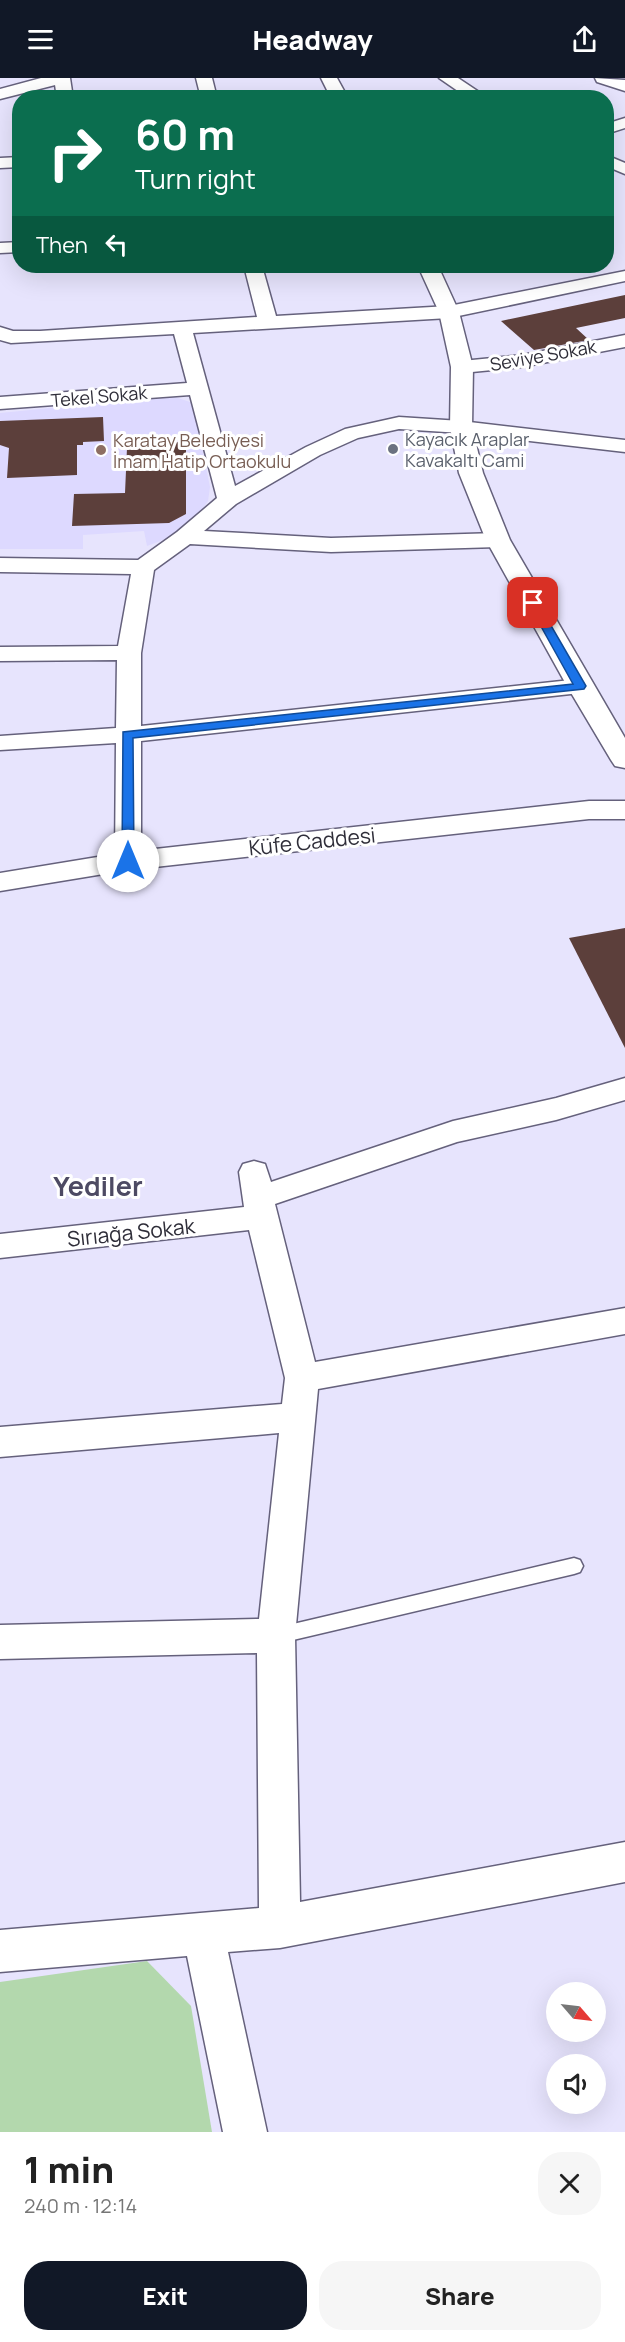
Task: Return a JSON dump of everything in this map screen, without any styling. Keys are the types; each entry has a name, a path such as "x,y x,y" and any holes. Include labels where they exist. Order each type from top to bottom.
{"street":[{"path":"0,85 24,78"},
{"path":"15,90 61,78"},
{"path":"447,78 467,90"},
{"path":"603,78 625,86"},
{"path":"255,273 268,322"},
{"path":"431,273 449,312 462,367 461,426 471,473 498,540 580,686 625,760"},
{"path":"0,333 11,337 40,337 449,312 625,276"},
{"path":"182,329 228,499"},
{"name":"Seviye Sokak","path":"462,367 522,361 625,341"},
{"name":"Tekel Sokak","path":"0,403 198,388"},
{"path":"0,565 143,567 185,537 228,499 313,451 352,433 399,423 461,426 625,446"},
{"path":"185,537 331,545 498,540"},
{"path":"128,861 129,652 143,567"},
{"path":"0,654 129,652"},
{"path":"0,743 127,735 580,686"},
{"name":"Küfe Caddesi","path":"0,882 128,861 589,810 625,810"},
{"name":"Sırıağa Sokak","path":"0,1246 258,1196 453,1132 556,1109 625,1089"},
{"path":"258,1196 302,1378 276,1636 280,1927"},
{"path":"302,1378 625,1321"},
{"path":"0,1442 299,1417"},
{"path":"0,1642 276,1636"},
{"path":"0,1952 280,1927 625,1862"},
{"path":"203,1933 244,2132"}],"lane":[{"path":"276,1636 574,1566"}],"shaded area":[{"name":"Karatay Belediyesi İmam Hatip Ortaokulu","path":"172,396 193,403 210,487 208,501 198,515 171,537 147,546 144,531 83,535 83,549 0,549 0,413"}],"green space":[{"path":"147,1961 191,2006 212,2132 0,2132 0,1982"}],"building":[{"path":"625,295 625,318 576,328 589,340 534,350 501,321"},
{"path":"103,417 104,441 83,442 83,445 77,445 77,475 7,478 9,448 0,445 0,421"},
{"path":"186,442 186,514 169,523 72,526 74,494 125,493 127,448 146,448 146,443"},
{"path":"625,928 625,1048 569,938"}],"place":[{"name":"Kayacık Araplar Kavakaltı Cami","path":"393,449"},
{"name":"Karatay Belediyesi İmam Hatip Ortaokulu","path":"101,450"}],"district":[{"name":"Yediler","path":"98,1185"}],"route":[{"path":"128,861 127,735 397,708 580,686 533,603"}]}
